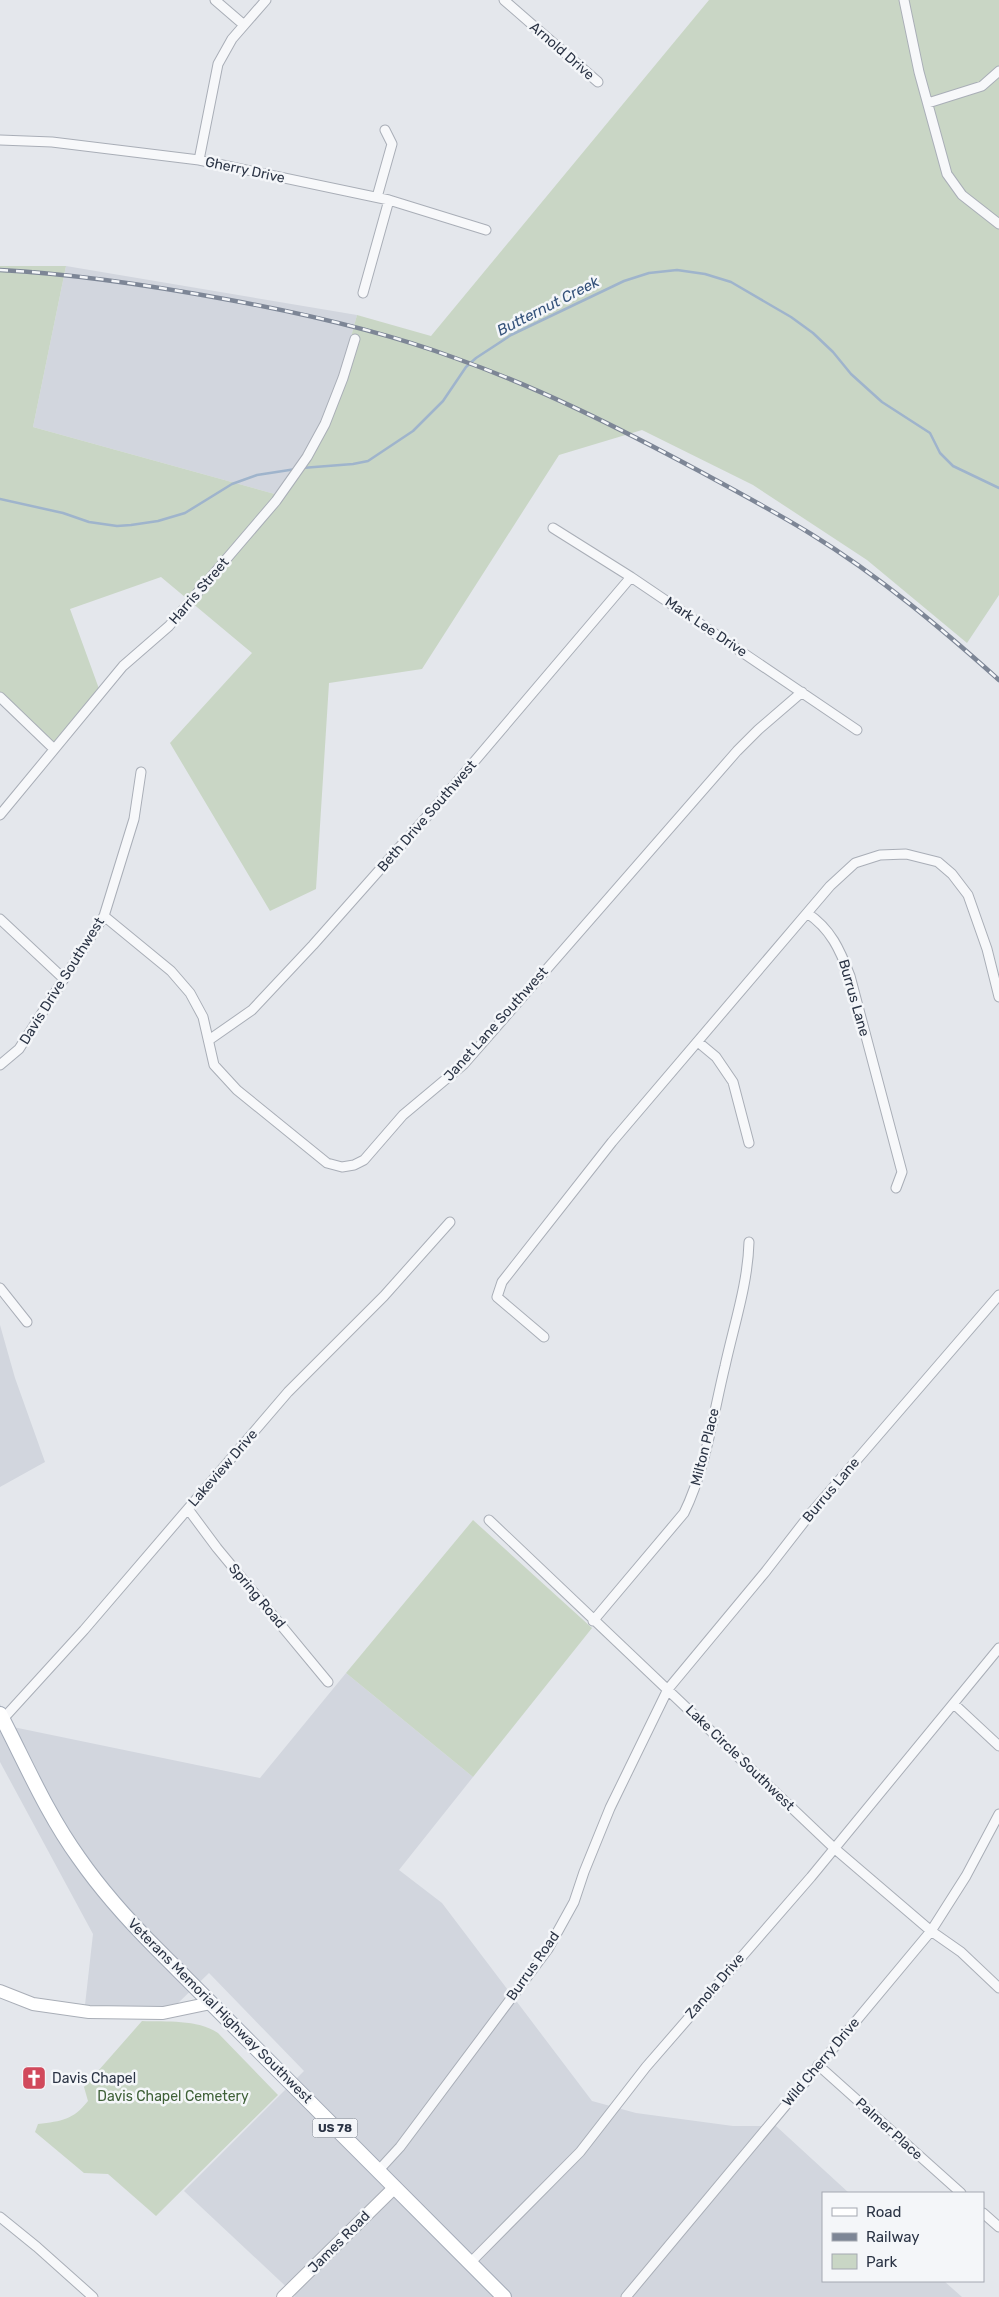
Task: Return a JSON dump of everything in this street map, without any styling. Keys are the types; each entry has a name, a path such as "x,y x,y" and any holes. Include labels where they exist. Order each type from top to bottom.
{"main road":[{"name":"Veterans Memorial Highway Southwest","path":"1,1717 53,1816 78,1857 108,1896 210,2003 504,2297"}],"street":[{"path":"215,0 244,26"},
{"path":"199,160 218,64 232,39 266,0"},
{"name":"Arnold Drive","path":"504,0 598,82"},
{"path":"904,0 928,103 951,183 962,195 999,224"},
{"path":"928,103 982,86 999,71"},
{"path":"377,198 392,144 384,130"},
{"name":"Gherry Drive","path":"0,140 52,142 199,160 389,200 486,230"},
{"path":"363,293 389,200"},
{"name":"Harris Street","path":"0,815 123,666 169,626 276,501 307,457 325,424 343,378 355,339"},
{"name":"Mark Lee Drive","path":"553,528 631,577 857,730"},
{"name":"Beth Drive Southwest","path":"209,1040 252,1010 313,945 452,788 631,577"},
{"name":"Janet Lane Southwest","path":"104,916 171,971 190,993 203,1017 214,1065 237,1090 327,1163 342,1167 354,1166 364,1160 403,1115 464,1064 737,751 802,692"},
{"path":"0,697 54,749"},
{"name":"Davis Drive Southwest","path":"0,1065 19,1049 104,916 134,818 141,772"},
{"path":"544,1337 497,1296 502,1282 612,1142 830,886 855,863 880,854 906,854 938,862 952,874 968,896 987,949 999,998"},
{"name":"Burrus Lane","path":"807,913 830,933 840,949 850,976 902,1172 896,1188"},
{"path":"0,919 64,979"},
{"path":"698,1042 716,1057 733,1082 749,1143"},
{"name":"Lakeview Drive","path":"1,1717 84,1630 288,1392 384,1296 450,1222"},
{"name":"Milton Place","path":"593,1621 684,1513 691,1498 702,1463 741,1297 749,1242"},
{"path":"0,1288 27,1322"},
{"name":"Burrus Lane","path":"659,1708 668,1689 766,1571 811,1513 999,1295"},
{"name":"Spring Road","path":"188,1509 217,1548 328,1682"},
{"name":"Lake Circle Southwest","path":"489,1520 593,1621 668,1689 834,1848 931,1931 961,1952 999,1988"},
{"name":"Zanola Drive","path":"470,2263 580,2152 646,2067 834,1848 999,1648"},
{"path":"954,1704 999,1746"},
{"name":"Burrus Road","path":"378,2171 393,2156 548,1949 574,1902 610,1808 659,1708"},
{"name":"Wild Cherry Drive","path":"626,2297 931,1931 966,1876 999,1814"},
{"path":"0,1991 33,2004 89,2012 164,2013 210,2003"},
{"name":"Palmer Place","path":"818,2065 960,2192"},
{"name":"James Road","path":"283,2297 394,2187"},
{"path":"984,2214 999,2227"},
{"path":"0,2217 93,2297"}],"shaded area":[{"path":"66,266 357,315 335,395 282,496 33,427"},
{"path":"0,1325 15,1378 45,1462 0,1487"},
{"path":"346,1673 473,1777 399,1870 442,1903 592,2101 636,2113 733,2126 776,2126 848,2192 822,2192 822,2282 945,2282 962,2297 294,2297 295,2295 184,2191 304,2071 209,1973 175,2006 130,2008 85,2005 93,1934 0,1762 0,1704 13,1727 260,1778"}],"green space":[{"path":"709,0 999,0 999,595 967,643 867,560 753,485 642,430 559,455 422,669 329,683 316,889 270,911 170,743 252,653 161,577 70,609 102,697 57,750 20,709 0,692 0,266 66,266 33,427 282,496 335,395 357,315 431,336"},
{"path":"473,1520 592,1628 473,1777 346,1673"},
{"name":"Davis Chapel Cemetery","path":"142,2021 191,2023 201,2025 218,2033 278,2095 156,2216 108,2174 84,2173 35,2132 38,2124 54,2122 72,2116 83,2107 88,2101 84,2087"}],"waterway":[{"name":"Butternut Creek","path":"302,468 368,461 413,431 443,401 466,367 476,358 511,335 624,281 649,273 677,270 705,274 731,282 791,317 813,333 833,352 851,374 882,402 930,433 940,453 953,466 999,488"},
{"name":"Butternut Creek","path":"0,499 63,513 89,522 117,526 131,525 158,521 185,513 232,484 257,475 296,469"}],"railway":[{"path":"0,270 116,281 287,311 344,324 427,348 518,382 641,440 811,534 885,585 999,680"}],"place":[{"name":"Davis Chapel","path":"34,2078"}]}
